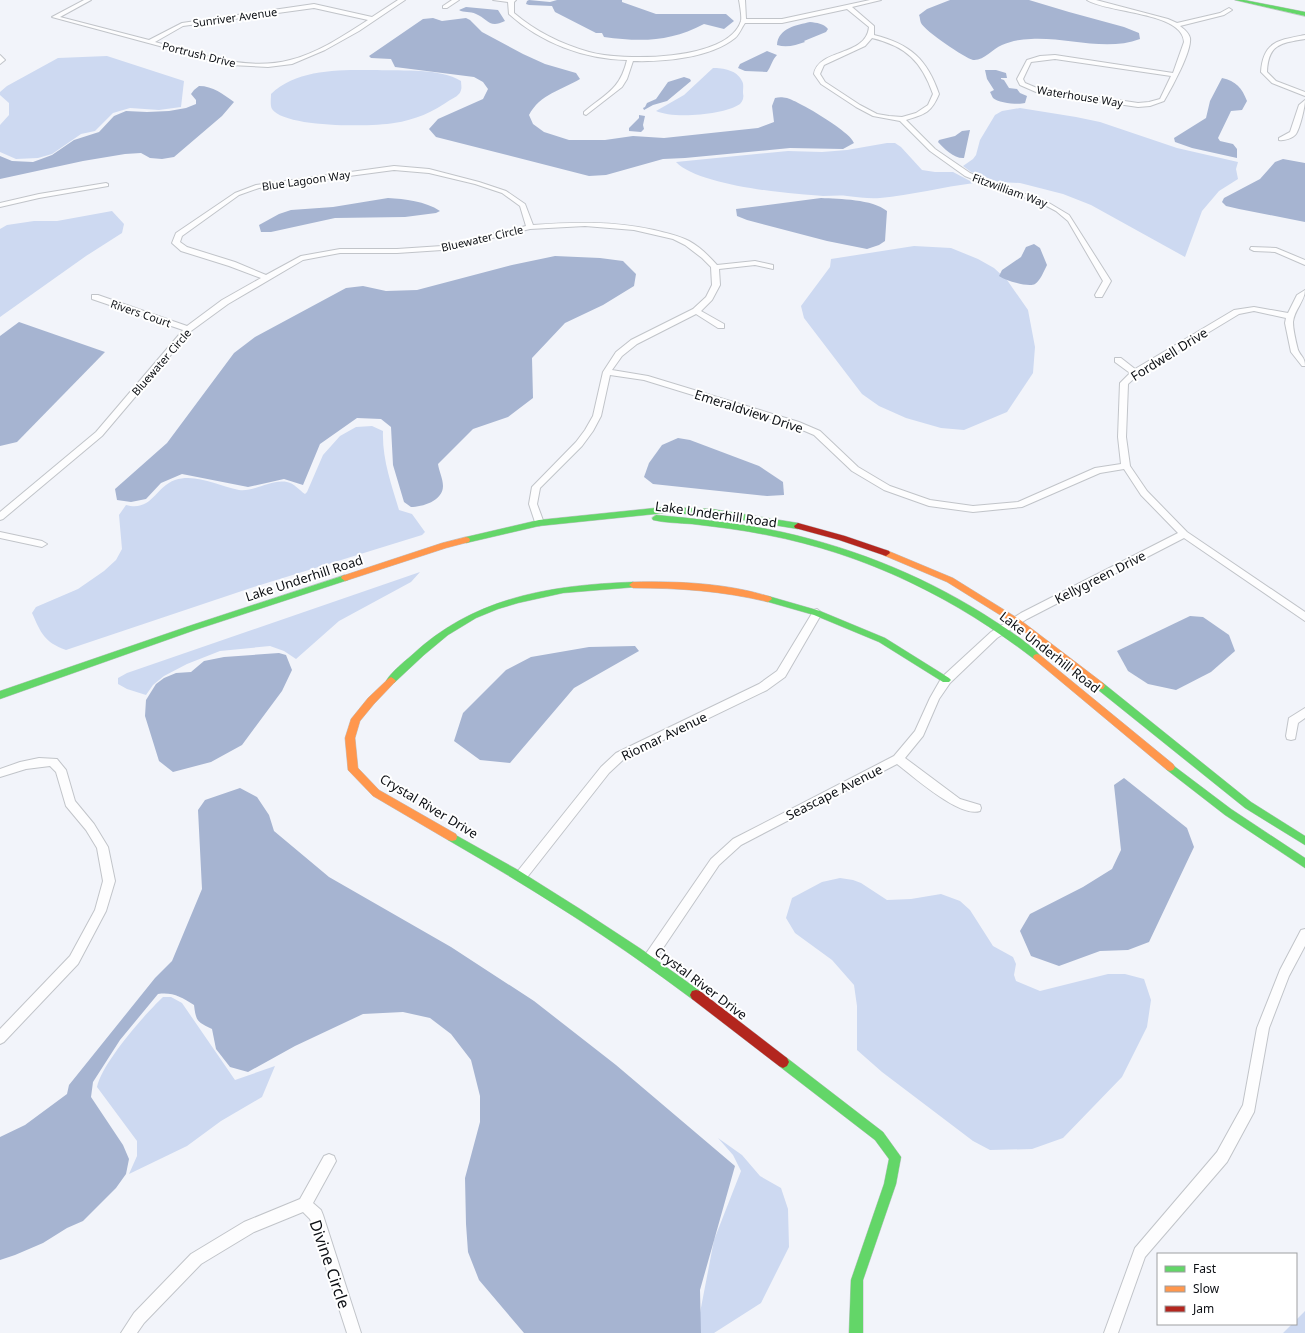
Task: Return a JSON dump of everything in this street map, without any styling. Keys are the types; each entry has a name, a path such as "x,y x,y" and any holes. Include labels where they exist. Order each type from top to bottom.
{"street":[{"name":"Portrush Drive","path":"88,0 55,17 230,63 257,66 275,65 297,61 318,53 402,0"},
{"path":"445,7 456,0"},
{"path":"496,0 512,1 511,12 520,22 557,42 580,52 630,60 670,59 694,55 730,39 739,31 744,21 744,6 742,0"},
{"path":"744,21 782,20 878,0"},
{"path":"1090,0 1112,7 1146,14 1177,25 1222,14 1229,10"},
{"path":"1112,7 1120,0"},
{"path":"1237,0 1305,14"},
{"path":"1273,0 1305,6"},
{"name":"Sunriver Avenue","path":"150,42 182,25 314,6 371,19"},
{"path":"848,7 872,27 871,36 863,45 822,64 817,74 823,83 875,115 889,118 902,118 918,114 931,106 936,94 931,77 914,56 895,42 871,36"},
{"path":"262,14 265,22"},
{"name":"Waterhouse Way","path":"1174,75 1055,57 1040,58 1029,61 1020,79 1022,84 1036,90 1138,105 1150,104 1162,100 1174,75 1188,44 1187,38 1177,25"},
{"path":"1305,37 1272,46 1267,52 1264,62 1264,72 1274,82 1305,94"},
{"path":"0,57 2,60 0,62"},
{"path":"586,113 617,89 624,81 630,60"},
{"path":"1281,139 1289,136 1293,132 1302,105 1305,102"},
{"name":"Fitzwilliam Way","path":"902,118 917,137 938,156 962,173 995,187 1021,194 1053,206 1069,218 1107,281 1099,295"},
{"name":"Blue Lagoon Way","path":"267,278 232,264 184,249 176,243 179,235 237,194 258,186 394,168 429,171 477,183 504,192 523,205 530,227"},
{"path":"0,205 16,200 106,185"},
{"name":"Bluewater Circle","path":"0,517 99,434 188,329 224,302 301,258 340,251 397,251 442,248 530,227 585,224 613,225 659,233 688,243 705,256 715,267"},
{"path":"1254,249 1276,250 1305,263"},
{"path":"539,523 533,504 536,487 579,444 589,431 597,416 608,372 619,354 634,342 696,311 709,298 716,285 715,267 755,263 770,267"},
{"path":"1305,292 1290,316 1289,323 1296,352 1305,364"},
{"name":"Rivers Court","path":"95,297 188,329"},
{"name":"Fordwell Drive","path":"1290,316 1254,309 1237,312 1135,373 1124,383 1122,437 1126,466 1144,493 1184,534 1305,617"},
{"path":"696,311 721,326"},
{"path":"1118,360 1135,373"},
{"name":"Emeraldview Drive","path":"608,372 645,378 796,424 816,433 855,469 887,488 929,503 973,509 1019,505 1098,470 1126,466"},
{"name":"Lake Underhill Road","path":"0,694 192,628 445,546 539,523 624,516 665,510 712,512 768,520 813,529 865,545 950,580 1016,621 1081,671 1248,805 1305,841"},
{"name":"Lake Underhill Road","path":"624,516 750,529 801,540 897,573 939,593 1003,630 1206,797 1277,847 1305,864"},
{"name":"Kellygreen Drive","path":"1016,621 1184,534"},
{"path":"0,535 42,544"},
{"name":"Crystal River Drive","path":"856,1333 857,1280 890,1184 895,1157 879,1136 650,959 521,876 376,793 353,770 350,738 356,719 371,701 422,651 454,627 490,608 539,595 610,585 664,584 715,588 766,598 817,613 882,640 946,680"},
{"name":"Riomar Avenue","path":"521,876 605,770 620,756 763,687 781,674 817,613"},
{"name":"Seascape Avenue","path":"650,959 715,862 738,842 898,759 919,733 935,698 946,680 994,635 1016,621"},
{"path":"1291,736 1293,721 1305,712"},
{"path":"898,759 957,803 976,808"},
{"path":"0,773 20,765 38,761 53,762 60,770 70,803 90,828 102,847 108,881 100,911 74,960 0,1038"},
{"path":"1111,1333 1140,1253 1222,1157 1249,1107 1263,1028 1284,974 1305,934"},
{"path":"305,1204 329,1161"},
{"name":"Divine Circle","path":"128,1333 140,1318 196,1259 249,1226 305,1204 316,1216 354,1333"}],"shaded area":[{"path":"529,0 550,2 557,0 622,0 622,2 656,14 726,14 734,21 724,29 704,24 691,30 667,37 643,40 618,39 604,37 602,33 596,33 555,12 552,6 526,4"},
{"path":"950,0 1029,0 1124,27 1139,33 1140,39 1127,43 1100,44 1045,39 1024,39 1012,41 998,47 981,59 973,60 937,38 924,27 921,22 919,15 927,9"},
{"path":"466,7 498,10 505,21 492,24 476,14 459,10"},
{"path":"433,18 442,21 466,18 482,32 523,54 545,64 576,73 580,79 545,97 529,115 533,124 544,132 569,140 605,140 633,136 664,138 758,128 774,122 772,106 775,98 781,97 787,98 813,111 844,132 854,143 843,149 790,148 663,159 606,175 589,176 436,137 429,129 438,119 483,99 488,89 483,82 474,77 395,67 391,59 371,58 369,56 423,19"},
{"path":"810,22 822,24 828,29 826,32 802,43 788,46 777,45 778,39 784,31 794,26"},
{"path":"767,51 777,55 767,72 745,71 738,68 740,64"},
{"path":"107,56 184,81 181,107 159,110 130,108 113,113 95,131 81,134 52,154 38,158 16,159 0,152 0,125 9,115 9,103 0,95 0,92 7,86 58,58"},
{"path":"713,68 729,70 740,77 743,84 743,100 740,104 723,111 698,115 674,115 656,111 684,95"},
{"path":"377,70 421,71 443,74 461,81 461,89 455,97 424,115 402,122 383,124 330,125 311,123 293,120 280,115 271,107 271,94 294,79 321,72"},
{"path":"985,70 996,70 1006,73 1007,78 1001,79 1004,80 1009,88 1017,89 1020,93 1027,96 1025,103 1009,103 993,98 990,92 994,90 987,79"},
{"path":"684,77 690,79 691,81 667,101 653,105 644,110 643,108 647,103 656,99 668,82"},
{"path":"1222,78 1235,83 1243,92 1247,101 1242,110 1231,111 1218,138 1220,141 1233,144 1237,149 1237,158 1192,148 1175,142 1174,138 1206,118 1210,101"},
{"path":"199,86 209,87 222,93 234,102 222,116 174,157 162,159 150,158 141,153 125,154 83,161 0,179 0,156 12,161 33,162 52,155 74,140 99,132 114,116 126,111 169,111 186,108 196,104 196,100 191,94"},
{"path":"1020,108 1100,122 1177,148 1238,162 1236,169 1238,179 1219,191 1202,211 1185,257 1091,205 1063,194 1020,183 999,182 971,172 963,166 976,155 980,140 995,115 1002,111"},
{"path":"639,115 645,116 643,125 644,129 641,132 629,131 629,128 639,118"},
{"path":"970,130 964,158 953,155 938,142 939,140 955,136 962,131"},
{"path":"895,143 901,147 922,170 953,172 974,183 880,198 823,196 768,191 724,183 688,170 676,162 788,151 822,152 847,150"},
{"path":"1283,159 1305,163 1305,222 1226,206 1222,202 1224,198 1260,179 1275,162"},
{"path":"388,198 421,203 440,211 436,213 405,217 335,218 271,232 261,232 259,225 279,214 291,210 333,207"},
{"path":"821,198 846,199 865,202 881,207 887,211 885,241 879,245 867,249 827,241 737,216 736,209"},
{"path":"112,211 124,224 122,233 86,256 0,317 0,229 7,225 34,221 57,221"},
{"path":"1034,244 1040,248 1047,265 1037,283 1032,285 1022,284 999,276 1002,270 1021,257 1026,247"},
{"path":"914,246 951,248 978,259 994,268 1007,280 1028,310 1035,347 1033,373 1007,412 964,430 941,428 906,418 879,406 862,394 804,318 801,306 830,267 831,259"},
{"path":"555,256 600,258 623,261 636,274 634,286 603,305 565,323 532,358 533,398 508,417 473,429 438,464 443,486 440,496 431,502 421,506 411,507 404,502 393,465 391,427 381,419 357,418 320,444 303,485 284,479 248,487 182,474 161,483 146,499 131,502 117,500 115,489 167,443 234,353 255,337 346,288 363,286 386,291 417,290 512,265"},
{"path":"19,322 105,352 17,442 0,446 0,336"},
{"path":"372,426 383,431 384,451 390,481 399,510 412,514 425,532 422,535 257,586 66,650 53,644 44,636 32,613 36,607 78,589 104,571 116,560 122,549 119,515 126,505 142,505 153,498 168,483 183,478 199,479 239,490 251,489 275,482 287,482 294,485 305,494 323,455 340,436 356,427"},
{"path":"678,438 690,440 759,466 783,482 784,495 767,496 653,484 644,477 649,463 662,445"},
{"path":"420,572 411,582 339,621 296,659 284,651 270,646 220,651 187,664 164,676 153,685 146,695 127,689 118,684 118,678 127,673"},
{"path":"1190,616 1203,617 1229,635 1235,651 1211,672 1176,690 1148,684 1128,671 1117,651"},
{"path":"635,646 639,651 574,688 510,763 480,760 454,741 463,713 506,670 531,657 589,647"},
{"path":"279,653 286,655 292,670 282,691 242,745 211,762 173,772 159,761 145,716 146,700 156,684 164,678 176,673 191,672 204,661 224,657"},
{"path":"1124,778 1187,828 1194,847 1149,942 1128,950 1100,951 1059,966 1031,956 1020,931 1030,914 1083,887 1112,869 1121,850 1114,785"},
{"path":"240,788 257,797 269,815 274,831 329,877 451,947 534,1001 616,1065 735,1166 700,1290 701,1333 524,1333 479,1280 468,1252 465,1178 480,1122 480,1096 471,1060 451,1034 430,1018 403,1012 363,1014 295,1046 248,1072 230,1067 216,1049 212,1029 203,1025 198,1020 194,1005 177,996 158,994 120,1040 93,1082 91,1097 123,1145 129,1159 126,1174 116,1188 83,1221 67,1228 43,1243 0,1260 0,1137 25,1125 67,1094 69,1085 155,978 172,961 202,889 198,810 205,800"},
{"path":"840,878 861,883 887,900 911,899 941,894 960,901 970,910 993,946 1013,957 1016,964 1014,975 1016,981 1040,991 1108,974 1125,974 1144,979 1151,1000 1147,1027 1122,1077 1063,1138 1032,1149 990,1150 973,1141 882,1072 857,1050 857,1006 854,985 832,960 795,933 786,918 792,898 822,882"},
{"path":"163,997 171,997 182,1003 235,1080 275,1066 262,1097 221,1121 187,1146 129,1174 137,1156 137,1141 97,1087 100,1077 115,1053 145,1015"},
{"path":"718,1138 742,1155 760,1176 781,1188 788,1209 789,1247 761,1303 714,1333 701,1333 699,1318 714,1240 741,1171 733,1155"},
{"path":"1305,1311 1305,1333 1283,1333 1291,1325 1297,1325 1297,1319"}],"traffic: fast":[{"path":"1237,0 1305,14"},
{"path":"466,540 539,523 665,510 712,512 798,526"},
{"path":"656,518 750,529 782,535 850,554 917,581 948,597 1009,635 1037,657"},
{"path":"0,695 192,628 345,578"},
{"path":"391,681 420,652 436,639 453,627 473,616 495,607 540,594 563,590 587,587 633,585"},
{"path":"768,599 817,613 882,640 946,680"},
{"path":"1100,686 1248,805 1305,841"},
{"path":"1170,767 1228,812 1305,864"},
{"path":"452,837 577,912 637,952 696,995"},
{"path":"783,1062 879,1136 895,1157 890,1184 857,1280 856,1333"}],"traffic: slow":[{"path":"345,578 445,545 466,540"},
{"path":"886,553 950,580 1016,621 1100,686"},
{"path":"633,585 701,587 768,599"},
{"path":"1037,657 1170,767"},
{"path":"391,681 356,719 350,738 353,770 376,793 452,837"}],"traffic: jam":[{"path":"798,526 820,531 886,553"},
{"path":"696,995 783,1062"}]}
